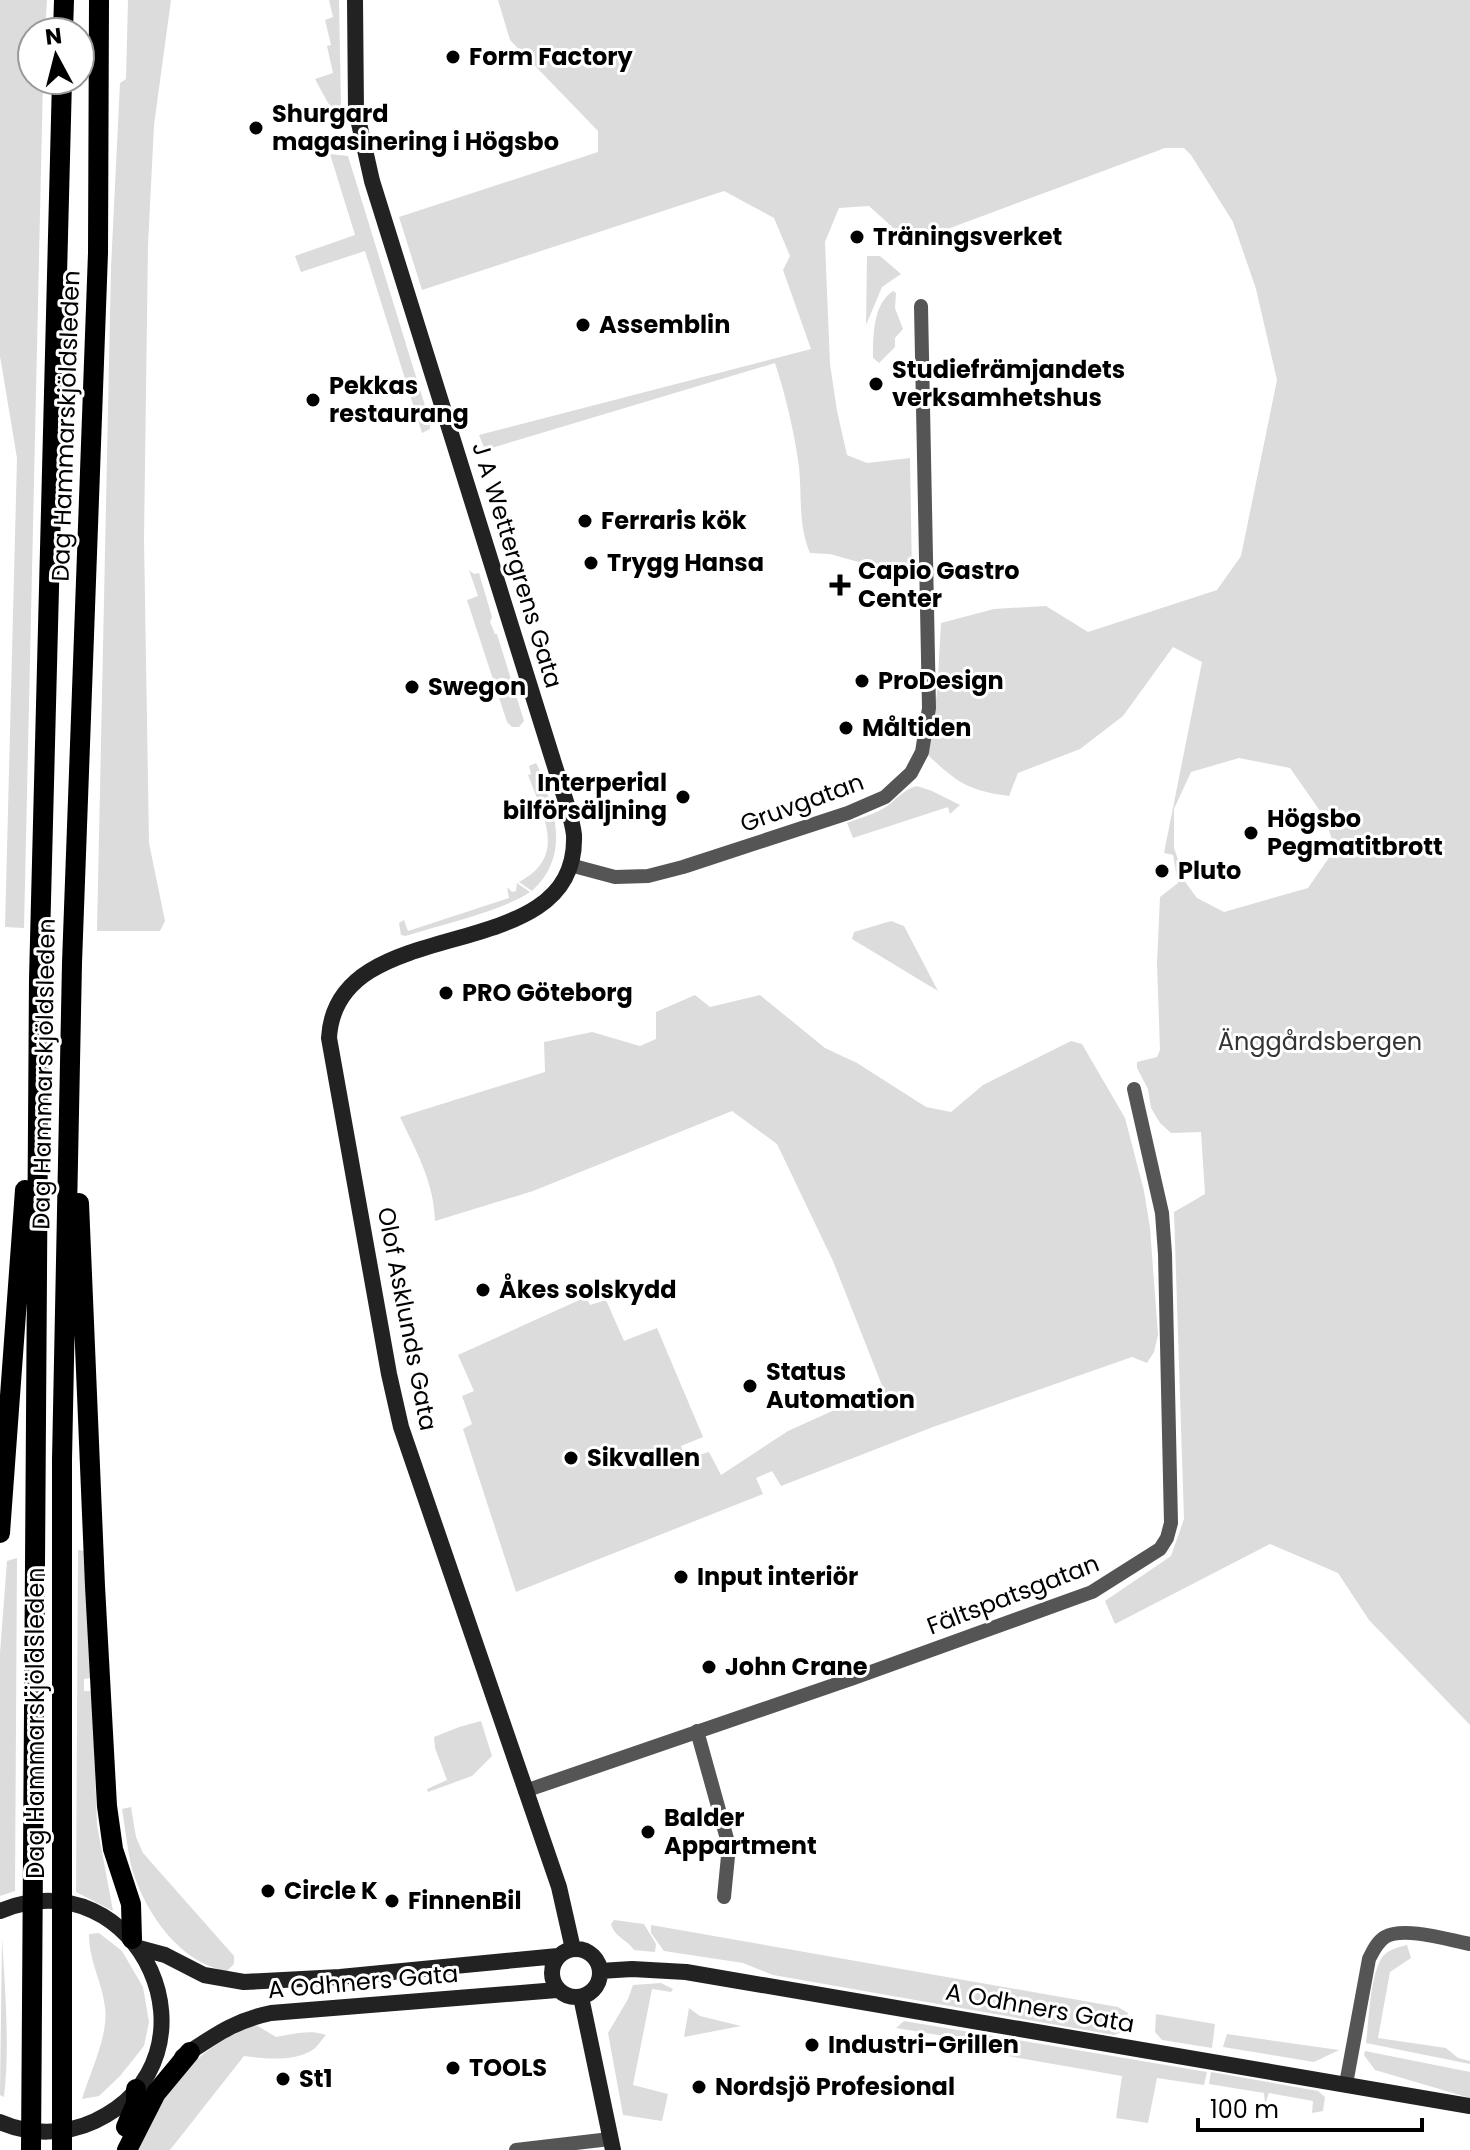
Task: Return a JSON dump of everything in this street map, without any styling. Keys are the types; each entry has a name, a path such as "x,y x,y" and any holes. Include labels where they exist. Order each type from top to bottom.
{"main road":[{"name":"Dag Hammarskjöldsleden","path":"62,2150 62,1460 72,963 98,253 99,0"},
{"path":"98,253 111,0"},
{"name":"Dag Hammarskjöldsleden","path":"31,2150 39,979 62,96"},
{"path":"72,963 91,1509 107,1806 113,1849 131,1904 136,1944"},
{"path":"0,1533 39,979"},
{"path":"127,2150 156,2093 190,2052"},
{"path":"117,2150 136,2103 140,2084"}],"street":[{"name":"J A Wettergrens Gata","path":"355,0 356,110 369,168 567,805 574,833 570,865"},
{"name":"Gruvgatan","path":"570,865 615,877 648,876 683,867 848,813 885,797 911,773 922,752 929,708 921,306"},
{"name":"Olof Asklunds Gata","path":"565,1952 565,1905 401,1427 329,1038 335,1011 357,980 396,958 507,923 536,909 560,886 570,865"},
{"name":"Fältspatsgatan","path":"525,1791 1092,1592 1160,1549 1171,1523 1165,1254 1162,1213 1134,1089"},
{"path":"697,1731 729,1846 724,1897"},
{"path":"2,1910 40,1901 78,1906 113,1922 136,1944 155,1977 162,2015 156,2054 140,2084"},
{"path":"1346,2084 1369,1959 1377,1945 1386,1937 1399,1933 1470,1944"},
{"name":"A Odhners Gata","path":"136,1944 204,1975 244,1982 340,1977 565,1952"},
{"path":"516,2150 611,2145 581,1997 596,1987 600,1971 591,1954 565,1952 551,1969 557,1990"},
{"name":"A Odhners Gata","path":"600,1971 686,1972 1470,2106"},
{"name":"A Odhners Gata","path":"3,2124 49,2132 90,2123 115,2109 140,2084 237,2022 271,2013 557,1990 568,1997 581,1997"}],"green space":[{"path":"0,0 47,0 46,16 16,16 16,96 43,96 24,928 5,927 17,458 0,356"},
{"path":"128,0 171,0 154,125 148,245 144,538 149,843 165,921 160,931 97,931 111,268 120,83 126,79"},
{"path":"329,0 339,0 341,106 335,109 328,103 315,79 333,73 325,20 333,17"},
{"name":"Änggårdsbergen","path":"498,0 1470,0 1470,1725 1369,1620 1338,1573 1270,1544 1115,1624 1105,1601 1171,1556 1184,1519 1174,1212 1205,1194 1201,1132 1171,1133 1160,1123 1151,1108 1148,1089 1137,1062 1157,1057 1160,1050 1157,964 1160,897 1178,883 1173,855 1164,853 1202,662 1173,647 1123,716 1080,749 1018,773 1009,796 964,784 927,754 937,693 941,623 994,609 1046,606 1088,632 1217,590 1241,556 1277,380 1256,289 1233,222 1184,148 1165,148 910,243 869,206 839,208 825,242 830,364 837,411 847,455 867,463 910,458 912,577 830,554 810,553 802,521 795,440 775,363 485,450 479,435 811,349 783,270 790,256 774,218 724,191 422,290 399,217 598,152 598,131 510,40","holes":["1239,758 1290,768 1325,818 1335,849 1308,888 1224,912 1197,898 1186,883 1174,848 1174,809 1191,772"]},
{"path":"330,154 348,156 430,422 430,429 422,433 365,251 301,272 295,256 355,235"},
{"path":"867,256 880,256 901,274 882,287 866,325"},
{"path":"893,291 903,329 895,338 895,347 879,363 873,358 876,321 881,304"},
{"path":"469,570 479,573 492,617 490,622 497,634 524,721 519,727 512,727 507,722 467,600 478,596"},
{"path":"536,763 553,811 556,848 542,881 532,891 519,882 534,872 543,860 548,834 528,775 531,774 529,766"},
{"path":"917,786 960,805 950,814 948,807 853,838 847,823 880,810"},
{"path":"517,883 530,892 487,911 401,935 399,923 404,920 408,931 509,898 507,887 512,892 516,891"},
{"path":"891,921 904,926 938,991 852,939 854,932"},
{"path":"695,995 710,1007 760,995 825,1048 857,1063 926,1107 951,1112 983,1085 1071,1041 1082,1044 1125,1118 1144,1191 1158,1335 1154,1352 1147,1363 1132,1357 933,1427 781,1486 772,1471 756,1478 763,1494 516,1592 463,1429 472,1424 462,1396 474,1391 458,1355 586,1297 590,1305 606,1300 624,1341 657,1328 703,1437 681,1446 685,1459 709,1452 721,1475 788,1431 883,1388 833,1261 777,1144 732,1111 533,1191 435,1221 428,1180 400,1117 545,1072 544,1042 592,1032 640,1046 656,1039 656,1012"},
{"path":"78,1550 87,1551 91,1678 84,1679 84,1691 92,1691 97,1825 113,1911 76,1892"},
{"path":"17,1558 15,1891 0,1896 0,1653 7,1561"},
{"path":"481,1721 492,1756 472,1776 428,1792 427,1789 447,1780 434,1737"},
{"path":"131,1807 136,1837 143,1853 234,1956 234,1964 227,1971 209,1966 178,1946 144,1899 131,1865 122,1809"},
{"path":"614,1920 644,1924 656,1944 655,1952 634,1950 615,1932 611,1924"},
{"path":"651,1925 1118,2007 1128,2013 1122,2032 1114,2035 773,1975 743,1963 664,1951 651,1933"},
{"path":"99,1933 122,1951 143,1987 149,2022 144,2046 120,2076 99,2096 82,2099 104,2029 103,1998 89,1934"},
{"path":"2,1938 7,2037 4,2097 0,2095"},
{"path":"1407,1945 1411,1958 1390,1972 1378,2038 1446,2048 1458,2058 1470,2061 1470,2064 1366,2043 1373,1984 1379,1962 1389,1951"},
{"path":"661,1983 673,1989 671,1992 652,1989 633,2085 668,2094 662,2121 623,2115 608,2033 633,1985"},
{"path":"689,2008 700,2016 741,2026 684,2037"},
{"path":"1156,2014 1215,2024 1212,2048 1162,2040 1155,2032"},
{"path":"904,2021 1207,2072 1204,2085 1157,2078 1148,2123 1116,2118 1122,2076 991,2053 992,2044 896,2028"},
{"path":"256,2025 276,2037 308,2032 326,2035 314,2049 298,2056 271,2059 244,2056 170,2150 135,2150 157,2109 183,2074 215,2045"},
{"path":"1227,2034 1339,2050 1314,2062 1223,2047"},
{"path":"1365,2051 1470,2072 1470,2098 1375,2070 1364,2055"},
{"path":"1211,2072 1318,2091 1325,2097 1323,2111 1312,2113 1313,2101 1269,2093 1265,2104 1264,2093 1209,2084"}],"place":[{"name":"Form Factory","path":"453,57"},
{"name":"Shurgard magasinering i Högsbo","path":"256,128"},
{"name":"Träningsverket","path":"857,237"},
{"name":"Assemblin","path":"583,325"},
{"name":"Studiefrämjandets verksamhetshus","path":"876,384"},
{"name":"Pekkas restaurang","path":"313,400"},
{"name":"Ferraris kök","path":"585,521"},
{"name":"Trygg Hansa","path":"591,563"},
{"name":"Capio Gastro Center","path":"840,585"},
{"name":"ProDesign","path":"862,681"},
{"name":"Swegon","path":"412,687"},
{"name":"Måltiden","path":"846,728"},
{"name":"Interperial bilförsäljning","path":"683,797"},
{"name":"Högsbo Pegmatitbrott","path":"1251,833"},
{"name":"Pluto","path":"1162,871"},
{"name":"PRO Göteborg","path":"446,993"},
{"name":"Åkes solskydd","path":"483,1290"},
{"name":"Status Automation","path":"750,1386"},
{"name":"Sikvallen","path":"571,1458"},
{"name":"Input interiör","path":"681,1577"},
{"name":"John Crane","path":"709,1667"},
{"name":"Balder Appartment","path":"648,1832"},
{"name":"Circle K","path":"268,1891"},
{"name":"FinnenBil","path":"392,1901"},
{"name":"Industri-Grillen","path":"812,2045"},
{"name":"TOOLS","path":"453,2068"},
{"name":"St1","path":"283,2079"},
{"name":"Nordsjö Profesional","path":"699,2087"}]}
